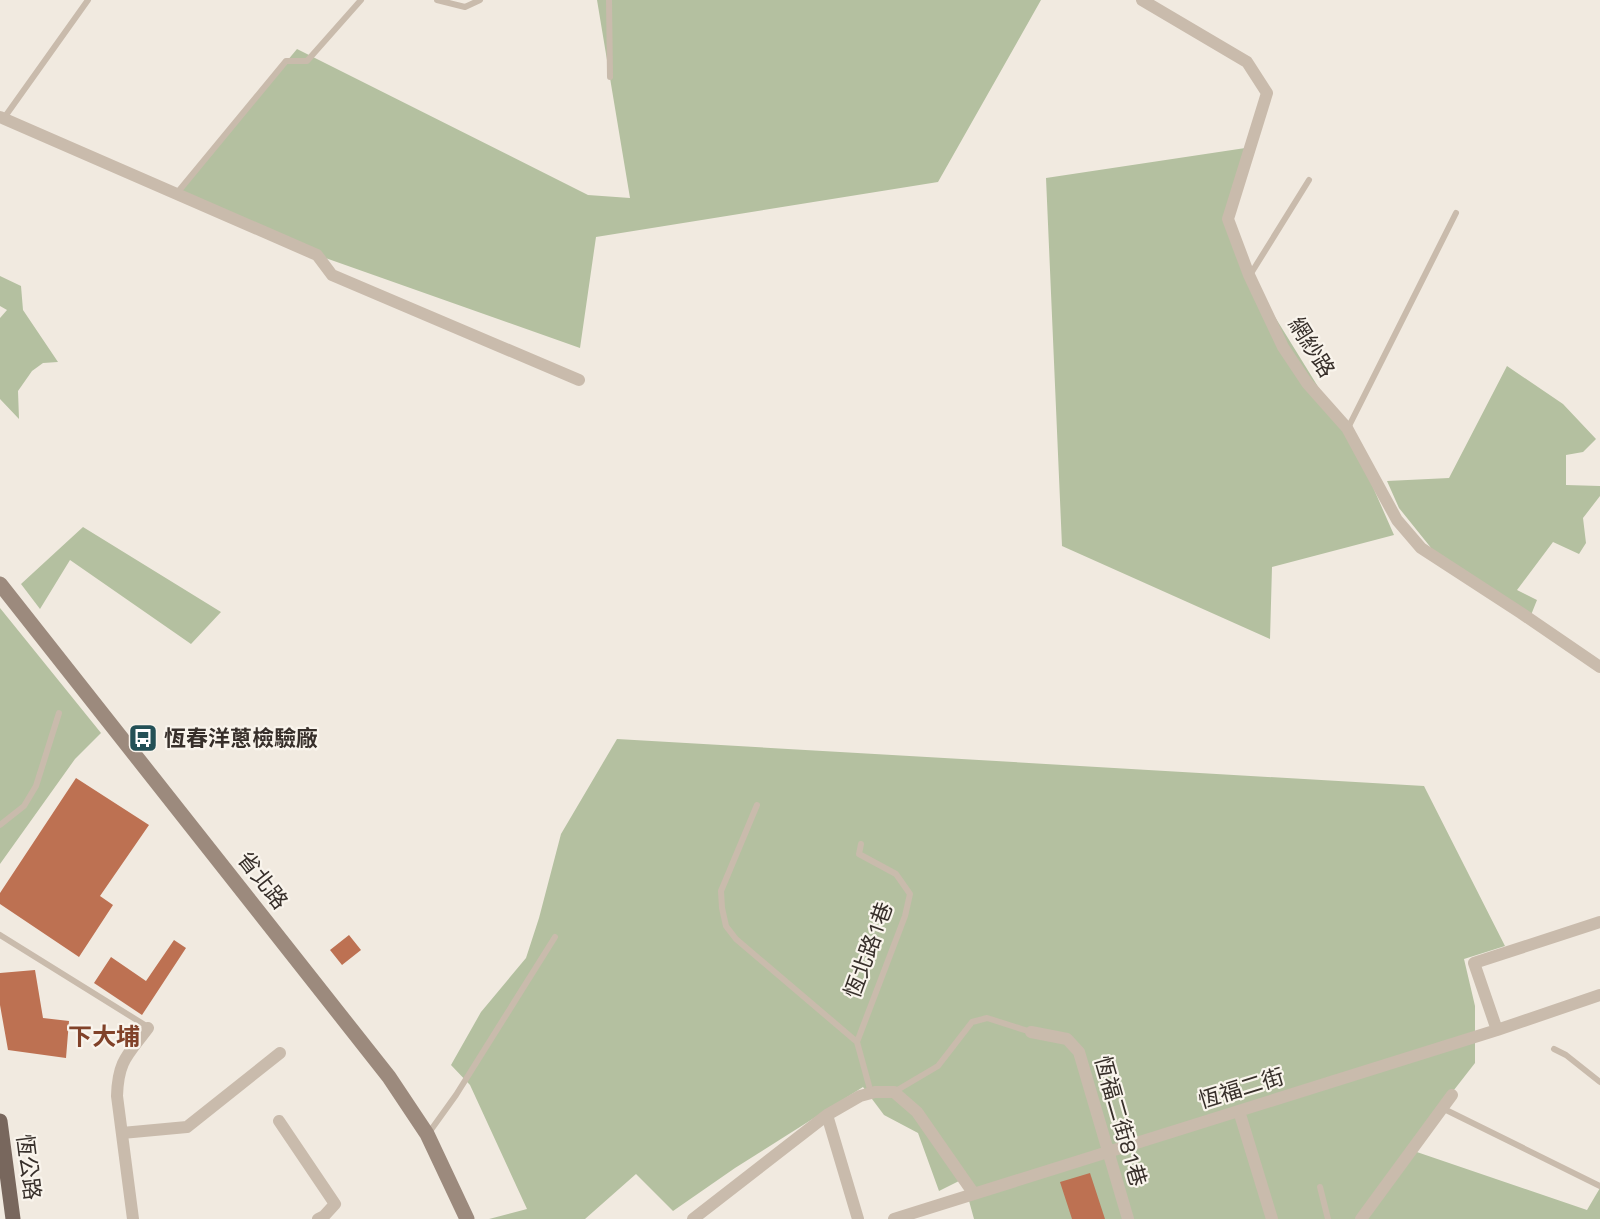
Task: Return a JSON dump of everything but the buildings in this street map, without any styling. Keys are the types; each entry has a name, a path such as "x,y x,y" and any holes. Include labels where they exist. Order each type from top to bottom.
{"main road":[{"name":"省北路","path":"0,584 389,1077 427,1134 467,1219"},
{"name":"恆公路","path":"0,1121 13,1219"}],"street":[{"name":"網紗路","path":"1142,0 1247,62 1267,93 1228,219 1249,275 1283,347 1306,384 1347,428 1397,520 1421,548 1600,667"},
{"path":"2,118 317,255 332,275 579,380"},
{"path":"1497,1030 1474,963 1600,922"},
{"name":"恆福二街","path":"894,1219 1108,1150 1497,1030 1600,995"},
{"path":"133,1219 117,1096 118,1076 122,1062 148,1028"},
{"name":"恆福二街81巷","path":"1031,1032 1067,1039 1079,1052 1128,1219"},
{"path":"122,1133 187,1127 280,1053"},
{"path":"701,1217 827,1115 852,1100 871,1093 894,1092 917,1112 974,1194"},
{"path":"1361,1219 1452,1095"},
{"path":"1239,1111 1272,1219"},
{"path":"827,1115 858,1219"},
{"path":"279,1121 335,1204 318,1219"}],"lane":[{"path":"2,118 88,0"},
{"path":"176,194 286,61 307,61 361,0"},
{"path":"437,0 465,7 480,0"},
{"path":"609,0 610,77"},
{"path":"1249,275 1310,180"},
{"path":"1347,428 1456,213"},
{"path":"0,825 24,806 36,786 59,712"},
{"path":"757,805 720,891 726,926 736,939 857,1042 871,1093"},
{"name":"恆北路1巷","path":"857,1042 905,916 910,894 896,874 859,854 861,844"},
{"path":"0,935 148,1028"},
{"path":"427,1134 456,1095 555,937"},
{"path":"894,1092 938,1066 972,1022 987,1018 1031,1032"},
{"path":"1554,1049 1566,1055 1600,1082"},
{"path":"1442,1108 1600,1186"},
{"path":"1320,1187 1328,1219"}],"green space":[{"path":"597,0 1041,0 938,182 596,237 580,348 317,255 176,194 297,49 588,195 630,198"},
{"path":"1252,147 1228,220 1249,275 1338,419 1347,428 1394,535 1272,567 1270,639 1062,546 1046,178"},
{"path":"0,276 21,286 23,310 58,362 43,363 32,371 18,391 19,419 0,399 0,318 7,310 0,306"},
{"path":"1507,366 1563,404 1596,439 1583,452 1566,455 1566,485 1600,486 1600,496 1583,518 1586,543 1579,554 1553,542 1517,590 1537,600 1531,615 1436,554 1399,508 1387,481 1449,478"},
{"path":"83,527 221,612 191,644 70,560 40,609 21,584"},
{"path":"0,608 101,733 75,759 0,864"},
{"path":"617,739 1424,786 1505,946 1464,959 1475,1006 1475,1063 1408,1149 1587,1210 1600,1188 1600,1219 974,1219 963,1179 939,1191 918,1133 884,1115 863,1087 735,1168 673,1211 636,1174 585,1219 489,1219 527,1209 470,1085 451,1065 481,1012 526,958 561,834"}],"place":[{"name":"恆春洋蔥檢驗廠","path":"143,738"}],"district":[{"name":"下大埔","path":"104,1037"}]}
